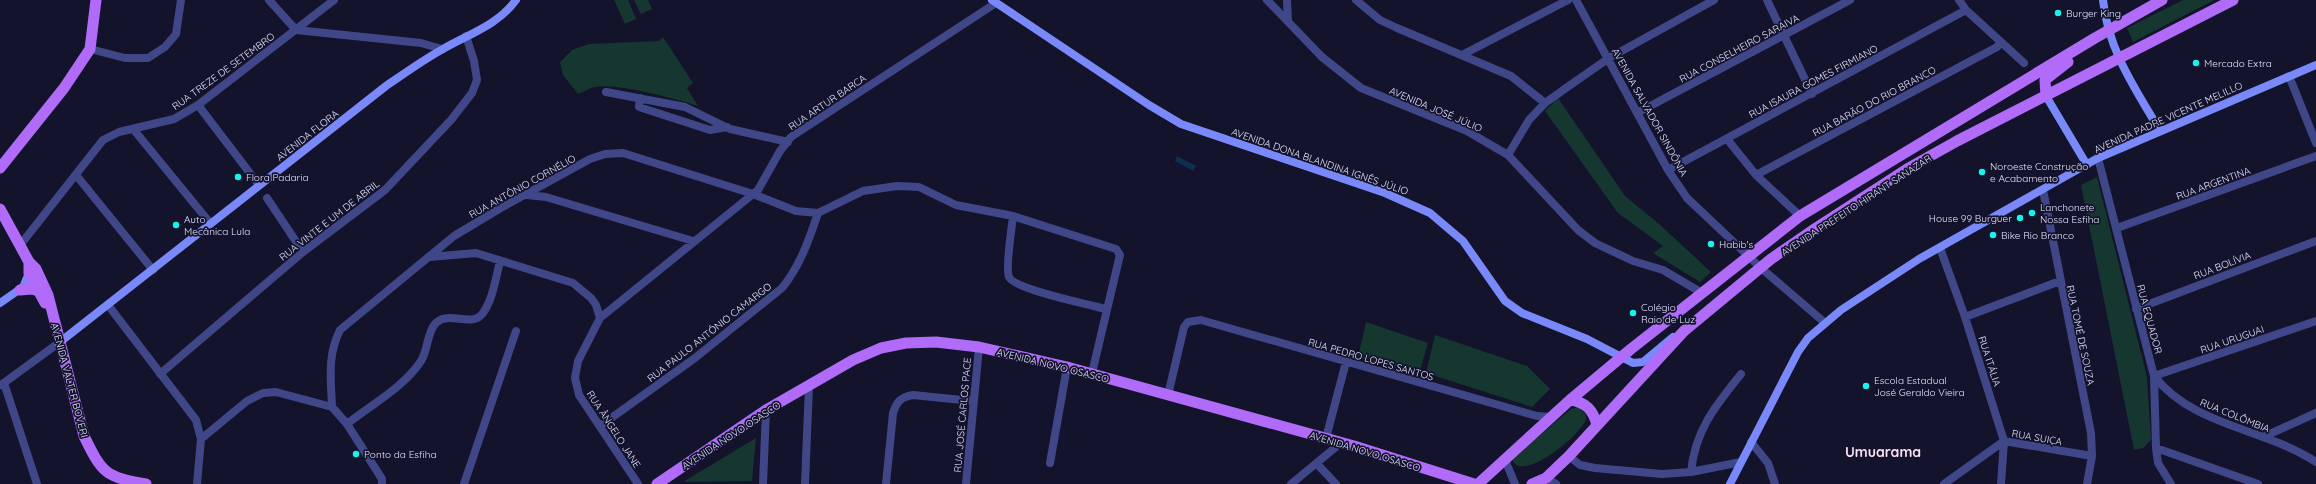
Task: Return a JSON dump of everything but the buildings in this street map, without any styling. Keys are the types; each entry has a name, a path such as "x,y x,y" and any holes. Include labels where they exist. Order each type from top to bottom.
{"main road":[{"path":"0,168 64,88 90,49 96,0"},
{"name":"AVENIDA FLORA","path":"60,342 386,86 442,49 490,25 508,11 516,0"},
{"path":"2103,0 2108,30 2118,59 2160,131"},
{"name":"AVENIDA PREFEITO HIRANT SANAZAR","path":"1478,484 1570,400 1621,357 1800,216 2108,30 2162,0"},
{"name":"AVENIDA PREFEITO HIRANT SANAZAR","path":"1532,484 1546,478 1569,456 1684,331 1761,268 1816,228 1906,170 2233,0"},
{"name":"AVENIDA DONA BLANDINA IGNÊS JÚLIO","path":"994,1 1181,124 1284,157 1385,193 1430,213 1463,241 1505,301 1522,313 1587,339 1632,363 1643,362 1674,336 1684,331"},
{"path":"2083,45 2076,55 2045,80 2046,96 2087,165"},
{"name":"AVENIDA PADRE VICENTE MELILLO","path":"1730,484 1789,366 1808,338 1836,312 1940,248 2098,158 2316,65"},
{"name":"AVENIDA VALTER BOVERI","path":"0,209 21,244 37,289 52,313"},
{"path":"0,303 20,290 26,283 29,268"},
{"name":"AVENIDA VALTER BOVERI","path":"29,268 36,269 48,295 84,436 93,455 106,472 117,479 146,484"},
{"path":"20,290 37,289 48,295"},
{"name":"AVENIDA NOVO OSASCO","path":"657,484 766,410 853,360 881,348 906,343 936,342 979,347 1092,373 1342,442 1474,484"},
{"path":"1570,400 1580,401 1590,408 1597,425"}],"street":[{"path":"90,49 125,58 148,58 165,47 176,34 180,0"},
{"path":"269,0 296,30 421,44 442,49"},
{"name":"RUA TREZE DE SETEMBRO","path":"21,244 103,140 119,132 134,130 174,119 198,105 334,0"},
{"name":"AVENIDA JOSÉ JÚLIO","path":"1266,0 1322,57 1361,88 1466,131 1508,155 1578,230 1595,243 1633,261 1663,270 1702,293"},
{"path":"1287,0 1288,21"},
{"path":"1356,0 1380,20 1511,76 1546,103"},
{"path":"1462,55 1568,0"},
{"name":"AVENIDA SALVADOR SINDÔNIA","path":"1576,0 1609,58 1668,170 1687,198 1761,268 1824,322"},
{"path":"1508,155 1529,120 1546,103 1609,58 1714,0"},
{"path":"1767,0 1812,94"},
{"name":"RUA CONSELHEIRO SARAIVA","path":"1637,113 1850,0"},
{"path":"1959,0 1966,10 1997,37 2000,43 2024,63"},
{"name":"RUA ARTUR BARCA","path":"600,318 693,241 758,190 788,142 806,128 994,1"},
{"name":"RUA ISAURA GOMES FIRMIANO","path":"1668,170 1966,10"},
{"name":"RUA VINTE E UM DE ABRIL","path":"160,374 303,252 385,190 451,120 472,93 477,80 474,61 466,36"},
{"name":"RUA BARÃO DO RIO BRANCO","path":"1756,175 1997,47 2000,43"},
{"path":"2289,76 2316,143"},
{"path":"606,92 685,107 728,127 788,142"},
{"path":"640,98 639,108 710,130 728,127"},
{"path":"198,105 259,185"},
{"path":"134,130 210,223"},
{"path":"1727,139 1756,175 1800,216"},
{"name":"RUA ANTÔNIO CORNÉLIO","path":"332,407 330,358 334,342 340,330 454,236 499,209 527,195 590,159 605,154 623,153 753,194 796,211 818,213"},
{"name":"RUA ARGENTINA","path":"2117,228 2316,156"},
{"name":"RUA EQUADOR","path":"2098,158 2154,376 2156,448 2158,463 2171,484"},
{"path":"76,175 153,270"},
{"path":"818,213 863,191 897,186 919,187 956,205 1013,216 1116,249 1120,254 1092,373"},
{"name":"RUA TOMÉ DE SOUZA","path":"2043,190 2091,433 2092,456 2087,484"},
{"path":"527,195 546,197 693,241"},
{"path":"267,198 303,252"},
{"name":"RUA PAULO ANTÔNIO CAMARGO","path":"600,426 701,354 782,288 792,276 808,244 818,213"},
{"path":"1013,216 1008,267 1009,276 1013,282 1030,289 1106,309"},
{"name":"RUA BOLÍVIA","path":"2136,309 2316,241"},
{"name":"RUA ITÁLIA","path":"1940,248 1965,317 2004,441 2002,484"},
{"path":"428,258 476,253 573,284 591,298 596,305 600,318"},
{"path":"347,424 399,384 416,367 428,345 435,324 440,320 447,318 470,320 477,318 483,313 490,300 500,261"},
{"path":"1965,317 2060,281"},
{"path":"108,305 196,420 201,439 197,484"},
{"name":"RUA ÂNGELO JANE","path":"600,318 578,361 575,378 580,395 638,484"},
{"name":"RUA PEDRO LOPES SANTOS","path":"1168,394 1180,337 1188,322 1201,320 1537,416 1551,417"},
{"name":"RUA URUGUAI","path":"2154,376 2316,320"},
{"path":"464,484 516,331"},
{"path":"37,484 2,384 60,342"},
{"name":"RUA JOSÉ CARLOS PACE","path":"966,484 972,401 979,347"},
{"path":"1326,438 1346,362"},
{"path":"1050,463 1068,367"},
{"path":"1691,472 1697,440 1704,425 1741,374"},
{"name":"RUA COLÔMBIA","path":"2154,376 2162,386 2187,406 2206,416 2286,445 2316,462"},
{"path":"805,484 809,386"},
{"path":"201,439 247,401 263,393 276,392 332,407 347,424 382,479 382,484"},
{"path":"886,484 893,413 897,402 904,397 913,395 972,401"},
{"path":"763,484 766,410"},
{"path":"2263,437 2316,413"},
{"name":"RUA SUIÇA","path":"1944,484 2004,441 2092,456"},
{"path":"1291,484 1342,442"},
{"path":"1751,442 1768,463 1775,484"},
{"path":"2156,448 2258,484"},
{"path":"1569,456 1580,465 1595,468 1662,474 1691,472 1741,462"},
{"path":"1505,460 1515,484"},
{"path":"1317,464 1336,484"},
{"path":"1546,478 1556,484"}],"green space":[{"path":"614,0 628,0 636,19 625,24"},
{"path":"634,0 648,0 652,9 641,14"},
{"path":"2183,0 2214,0 2133,42 2127,28"},
{"path":"663,37 693,83 687,88 698,106 662,96 617,87 595,87 578,94 563,75 560,62 572,50 589,44 659,41"},
{"path":"1558,98 1625,196 1658,223 1711,272 1700,282 1653,253 1663,246 1618,213 1545,111"},
{"path":"2097,177 2147,377 2151,440 2143,448 2134,450 2081,185"},
{"path":"1366,322 1428,343 1419,374 1358,358"},
{"path":"1435,335 1527,366 1550,389 1532,407 1426,373"},
{"path":"1578,407 1586,415 1586,420 1572,438 1549,456 1537,463 1526,466 1517,465 1512,459 1571,409"},
{"path":"756,438 752,481 683,482"}],"water":[{"path":"1177,156 1196,166 1193,171 1175,161"}],"place":[{"name":"Burger King","path":"2058,13"},
{"name":"Mercado Extra","path":"2196,63"},
{"name":"Noroeste Construção e Acabamento","path":"1982,172"},
{"name":"Flora Padaria","path":"238,177"},
{"name":"Lanchonete Nossa Esfiha","path":"2032,213"},
{"name":"House 99 Burguer","path":"2020,218"},
{"name":"Auto Mecânica Lula","path":"176,225"},
{"name":"Bike Rio Branco","path":"1993,235"},
{"name":"Habib's","path":"1711,244"},
{"name":"Colégio Raio de Luz","path":"1633,313"},
{"name":"Escola Estadual José Geraldo Vieira","path":"1866,386"},
{"name":"Ponto da Esfiha","path":"356,454"}],"district":[{"name":"Umuarama","path":"1883,452"}]}
